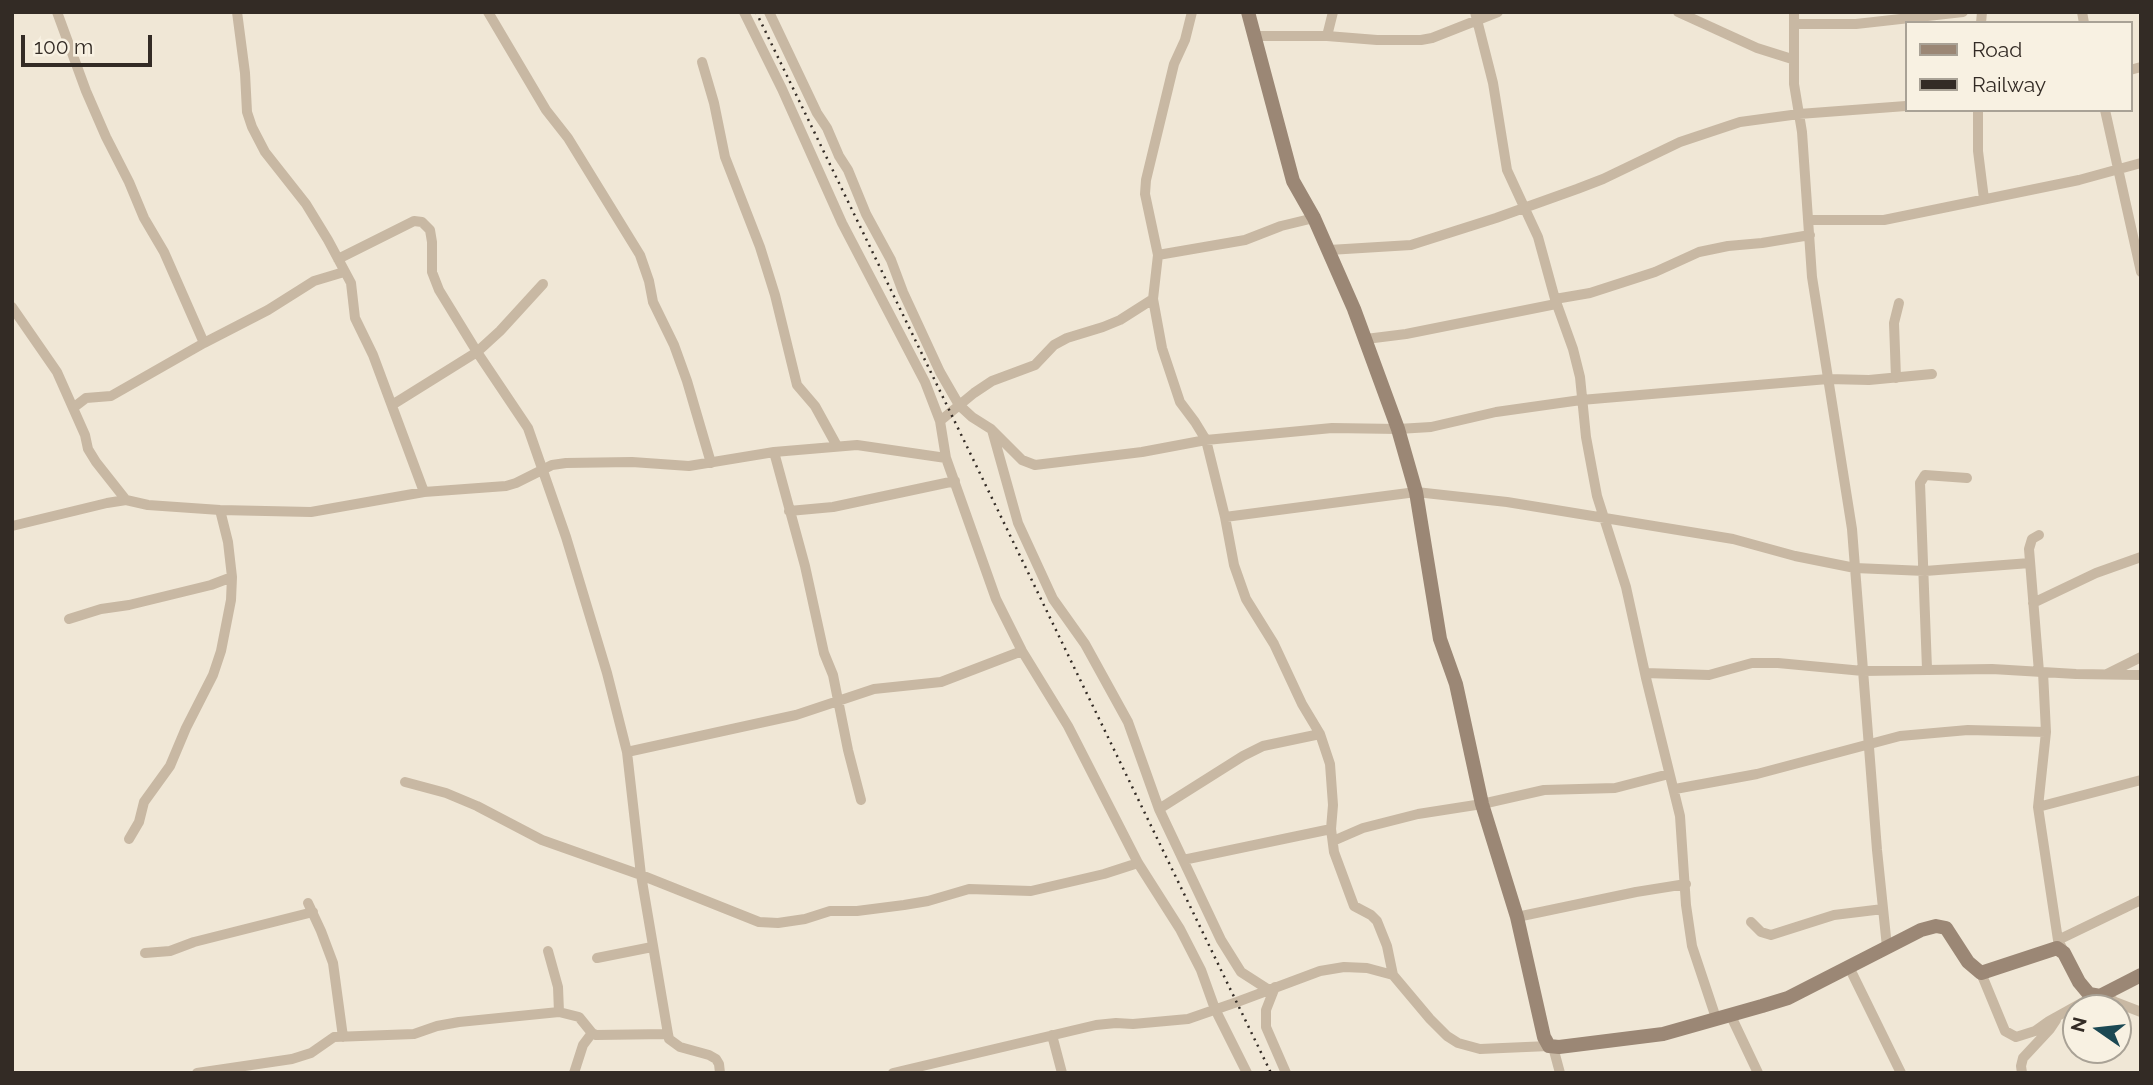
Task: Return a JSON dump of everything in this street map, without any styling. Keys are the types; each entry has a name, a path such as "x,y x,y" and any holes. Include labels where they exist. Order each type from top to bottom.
{"street":[{"path":"57,12 106,137 144,218 164,252 204,343"},
{"path":"237,12 247,112 252,127 265,152 306,204 351,283 355,318 373,355 424,492"},
{"path":"488,12 546,110 568,138 640,255 653,302 674,345 687,381 711,463"},
{"path":"744,12 842,223 925,382 940,421 946,458 996,599 1022,651 1068,726 1138,863 1180,929 1247,1073"},
{"path":"769,12 817,113 848,170 866,214 891,260 903,292 958,405 991,429 1023,460 1035,465 1142,453 1206,440 1332,428 1398,429 1431,426 1496,412 1581,400 1828,379 1869,380 1932,374"},
{"path":"1192,12 1185,40 1174,64 1146,180 1145,194 1158,255 1153,299 1162,348 1180,402 1206,440 1234,565 1246,599 1274,644 1302,704 1320,734 1330,764 1333,787 1331,829 1334,852 1343,871 1351,900 1354,906 1377,921 1387,946 1393,975 1430,1019 1458,1043 1480,1049 1551,1047 1663,1034 1788,998 1922,930 1941,926 1949,932 1968,962 1981,973 2005,1031 2016,1037 2035,1031 2062,1014"},
{"path":"1248,12 1293,181 1329,250 1366,339 1398,429 1416,492 1440,639 1459,694 1482,803 1517,917 1544,1037 1551,1047 1560,1073"},
{"path":"1327,36 1333,12"},
{"path":"1255,36 1421,40 1432,38 1476,17 1498,12"},
{"path":"1678,12 1758,48 1793,59"},
{"path":"1794,12 1794,84 1809,220 1812,277 1852,529 1888,947"},
{"path":"1794,24 1856,24 1963,12"},
{"path":"1476,17 1493,83 1507,170 1538,237 1555,302 1580,377 1586,437 1597,496 1626,587 1681,816 1686,905 1692,946 1723,1016 1758,1073"},
{"path":"702,62 725,157 760,247 797,385 816,406 837,446"},
{"path":"1329,250 1411,245 1603,179 1680,142 1740,122 1799,114 1904,106"},
{"path":"1978,112 1978,151 1984,199"},
{"path":"2105,112 2141,272"},
{"path":"1809,220 1884,220 2079,180 2141,163"},
{"path":"1158,255 1245,240 1281,226 1314,218"},
{"path":"338,259 414,221 422,222 429,230 432,242 432,272 439,290 527,428 566,537 627,752 641,876 667,1034 680,1047 716,1059 720,1073"},
{"path":"1366,339 1406,334 1590,293 1655,272 1699,252 1810,234"},
{"path":"73,408 90,397 111,396 245,323 314,281 344,272"},
{"path":"392,404 477,352 544,284"},
{"path":"940,421 992,381 1035,365 1054,345 1120,320 1153,299"},
{"path":"1896,378 1894,323 1899,303"},
{"path":"12,307 57,372 92,455 126,500"},
{"path":"991,429 1018,523 1054,599 1085,644 1128,722 1159,809 1221,940 1241,972 1272,988"},
{"path":"12,526 126,500 148,505 220,510 310,512 424,492 506,485 566,463 632,462 689,466 774,452 837,446 870,446 946,458"},
{"path":"774,452 805,566 824,653 833,675 861,800"},
{"path":"1927,669 1925,571 1919,493 1922,477 1967,478"},
{"path":"789,511 833,507 955,481"},
{"path":"1225,517 1416,492 1507,502 1733,539 1854,568 1925,571 2030,563"},
{"path":"129,839 139,822 144,802 170,766 213,675 226,627 232,577 228,542 220,510"},
{"path":"2039,534 2032,538 2030,563 2046,732 2038,807 2061,946 2084,990 2096,994"},
{"path":"2033,603 2096,573 2141,557"},
{"path":"69,619 100,609 130,606 232,577"},
{"path":"627,752 796,715 874,689 941,682 1022,651"},
{"path":"2105,675 2141,657"},
{"path":"1645,673 1709,675 1752,663 1778,663 1863,671 1992,669 2141,675"},
{"path":"1675,789 1757,774 1900,736 2002,730 2046,732"},
{"path":"1159,809 1263,746 1320,734"},
{"path":"1333,841 1389,820 1544,790 1615,788 1669,774"},
{"path":"2038,807 2141,780"},
{"path":"405,782 446,793 542,840 759,922 778,923 805,919 830,911 873,910 969,890 1031,891 1138,863"},
{"path":"1183,860 1331,829"},
{"path":"1517,917 1686,884"},
{"path":"1981,973 2061,946 2141,900"},
{"path":"145,954 170,951 310,907 333,963 343,1037"},
{"path":"1751,922 1761,932 1771,935 1834,915 1883,909"},
{"path":"597,958 652,947"},
{"path":"548,951 558,987 559,1012"},
{"path":"892,1073 1096,1025 1188,1018 1320,971 1344,967 1367,968 1393,975"},
{"path":"1849,967 1901,1073"},
{"path":"2101,994 2141,975"},
{"path":"1272,988 1266,1010 1266,1027 1286,1073"},
{"path":"197,1073 292,1059 311,1053 330,1039 414,1034 459,1022 559,1012 579,1017 592,1033 603,1037 667,1034"},
{"path":"2022,1073 2023,1058 2050,1029 2058,1016"},
{"path":"574,1073 583,1045 592,1033"},
{"path":"1052,1035 1062,1073"}],"railway":[{"path":"756,12 1271,1073"}]}
